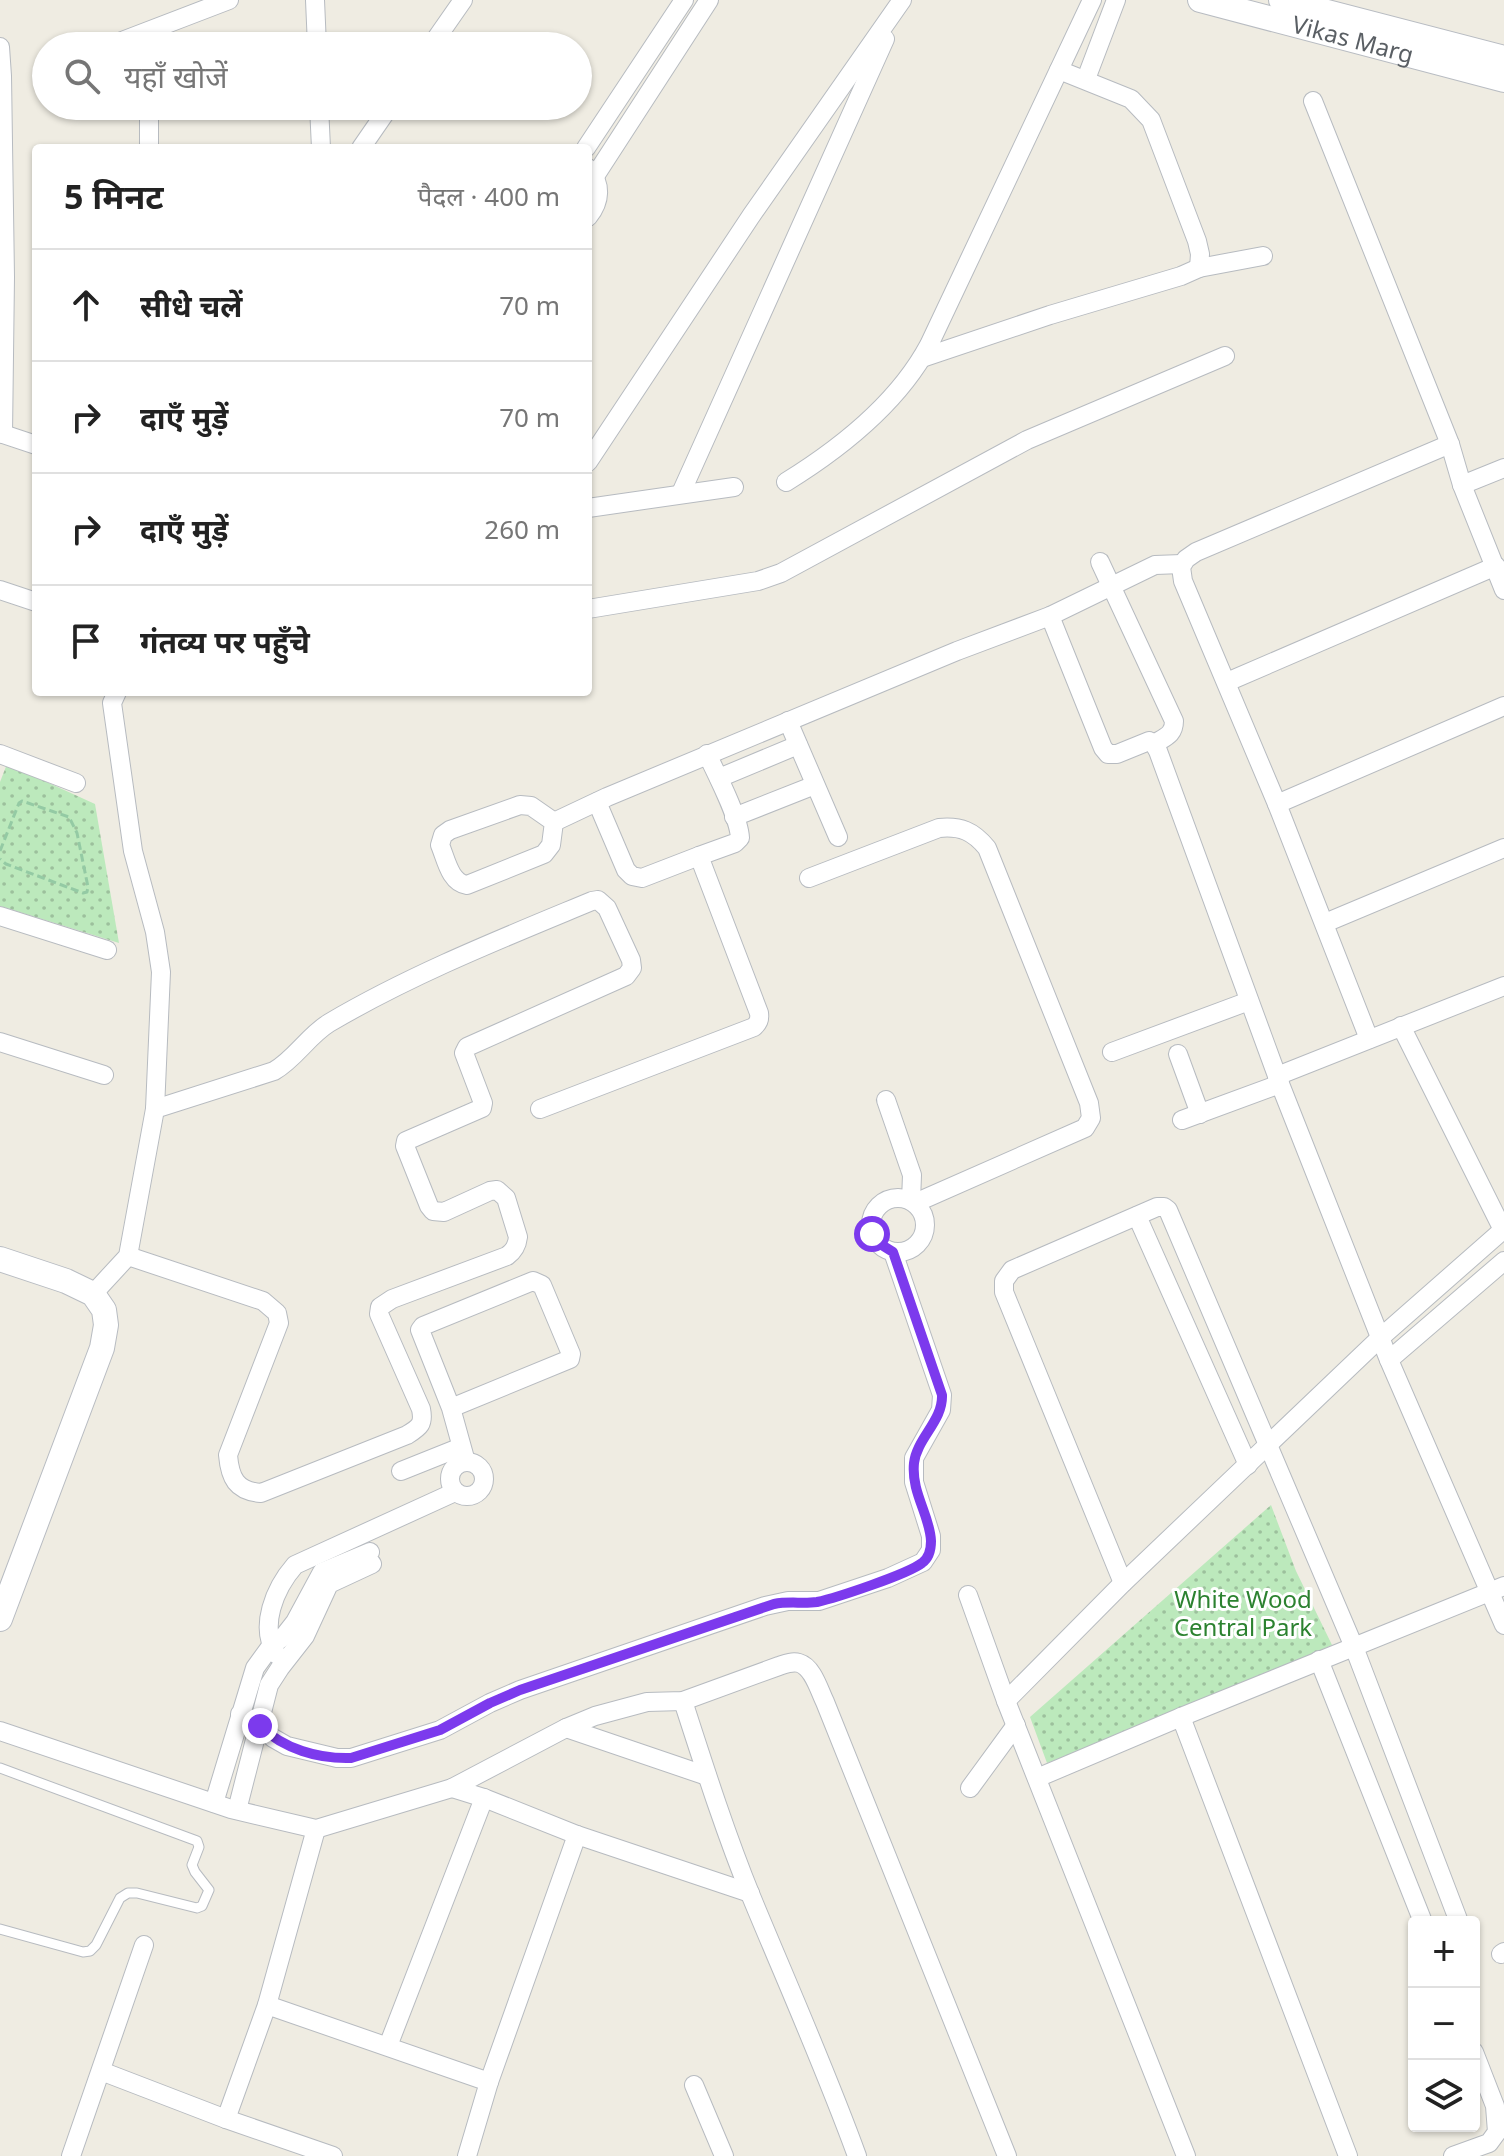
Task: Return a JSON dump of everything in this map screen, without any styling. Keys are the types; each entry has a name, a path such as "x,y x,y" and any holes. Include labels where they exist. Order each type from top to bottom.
{"main road":[{"name":"Vikas Marg","path":"1200,0 1504,80"},
{"name":"Vikas Marg","path":"1281,0 1504,58"},
{"path":"0,1259 66,1281 93,1294 104,1310 106,1325 102,1348 0,1619"}],"street":[{"path":"163,32 229,0"},
{"path":"315,0 316,32"},
{"path":"441,32 463,0"},
{"path":"589,144 684,0"},
{"path":"592,171 709,0"},
{"path":"592,456 751,216 902,0"},
{"path":"681,493 902,0"},
{"path":"786,482 814,465 874,414 922,358 1092,0"},
{"path":"1086,79 1116,0"},
{"path":"0,47 3,91 2,433 32,444"},
{"path":"1059,70 1131,99 1151,120 1197,241 1199,268"},
{"path":"1313,101 1450,444 1462,485 1504,590"},
{"path":"149,120 149,144"},
{"path":"320,120 321,144"},
{"path":"364,144 380,120"},
{"path":"592,174 599,186 599,198 592,212"},
{"path":"922,358 1199,268 1263,256"},
{"path":"592,608 758,581 781,573 1027,440 1225,356"},
{"path":"1369,1039 1277,804 1183,581 1182,564 1196,552 1450,444"},
{"path":"1462,485 1504,468"},
{"path":"592,507 734,487"},
{"path":"1100,562 1174,721 1171,734 1154,744"},
{"path":"554,822 707,754 1050,616 1155,565 1182,564"},
{"path":"1227,682 1496,566"},
{"path":"0,590 32,601"},
{"path":"1050,616 1103,748 1108,754 1117,754 1144,742 1154,744 1278,1080 1380,1338 1498,1589 1504,1625"},
{"path":"93,1294 128,1256 155,1109 161,972 155,932 133,851 112,703 115,696"},
{"path":"1277,804 1504,706"},
{"path":"788,721 838,837"},
{"path":"719,778 798,745"},
{"path":"597,802 626,870 632,876 642,878 735,843 740,833 707,754"},
{"path":"1,758 76,783"},
{"path":"734,817 815,785"},
{"path":"520,805 531,806 554,822 551,845 544,854 467,885 455,881 440,845 443,835 450,830 520,805"},
{"path":"240,1714 287,1746 337,1758 351,1758 440,1730 490,1703 559,1677 774,1604 819,1601 888,1578 923,1562 931,1550 931,1536 914,1482 914,1458 941,1410 942,1395 893,1252 877,1242 870,1224 877,1207 884,1201 893,1198 909,1200 1085,1128 1091,1118 1089,1103 987,848 977,835 966,829 939,828 809,878"},
{"path":"1325,923 1504,848"},
{"path":"540,1109 758,1024 759,1013 699,856"},
{"path":"128,1256 263,1301 277,1313 279,1323 228,1455 229,1472 237,1484 248,1492 261,1493 419,1428 423,1420 421,1409 379,1314 380,1307 392,1299 507,1256 517,1244 518,1237 506,1198 497,1190 444,1212 433,1211 405,1146 406,1141 482,1108 483,1103 464,1053 467,1047 626,976 632,968 631,960 607,908 598,900 592,901 386,991 324,1026 274,1071 155,1109"},
{"path":"0,916 107,950"},
{"path":"1178,1054 1191,1117 1369,1039 1504,986"},
{"path":"1112,1052 1249,1001"},
{"path":"1006,1701 1123,1583 1380,1338 1504,1230 1401,1026"},
{"path":"0,1042 104,1075"},
{"path":"882,1102 909,1200 923,1213 925,1221 922,1238 909,1250 893,1252"},
{"path":"1123,1583 1004,1292 1004,1281 1012,1270 1157,1207 1164,1207 1168,1210 1354,1647 1457,1916"},
{"path":"1137,1216 1248,1465"},
{"path":"1389,1360 1504,1261"},
{"path":"451,1408 570,1359 571,1354 542,1285 533,1281 421,1328 451,1408 464,1454 484,1475 483,1486 471,1497 455,1492 449,1476 464,1454"},
{"path":"401,1471 464,1454"},
{"path":"283,1664 271,1646 267,1631 282,1583 295,1565 455,1492"},
{"path":"214,1803 255,1668 295,1622 322,1572 371,1558 329,1584 305,1636 269,1685 237,1810"},
{"path":"1037,1778 1498,1589"},
{"path":"968,1595 1006,1701 1186,2156"},
{"path":"1319,1660 1421,1916"},
{"path":"0,1731 214,1803 316,1829 452,1788 566,1728 626,1706 683,1701 794,1662 807,1668 825,1702 1007,2156"},
{"path":"683,1701 750,1893 857,2156"},
{"path":"1181,1717 1348,2156"},
{"path":"970,1788 1016,1725"},
{"path":"566,1728 707,1776"},
{"path":"452,1788 577,1835 750,1893"},
{"path":"388,2046 484,1798"},
{"path":"1387,1830 1419,1816"},
{"path":"226,2119 267,2005 316,1829"},
{"path":"467,2156 489,2082 577,1835"},
{"path":"71,2156 144,1945"},
{"path":"267,2005 489,2082"},
{"path":"1453,2156 1489,2143 1497,2132 1495,2106 1477,2060"},
{"path":"101,2071 333,2156"},
{"path":"694,2085 724,2156"}],"lane":[{"path":"0,1768 197,1841 199,1847 192,1865 209,1890 202,1906 197,1908 128,1893 120,1898 90,1951 83,1952 0,1929"}],"path":[{"path":"0,851 22,801 69,817 77,833 87,892 31,874 0,859"}],"green space":[{"path":"7,764 95,804 119,943 0,906 0,782"},
{"name":"White Wood Central Park","path":"1271,1505 1296,1571 1332,1645 1196,1706 1047,1763 1030,1717"}],"route":[{"path":"260,1726 287,1746 337,1758 351,1758 440,1730 520,1690 774,1604 819,1601 888,1578 923,1562 931,1550 931,1536 914,1482 914,1458 941,1410 942,1395 893,1252 877,1242 872,1234"}]}
